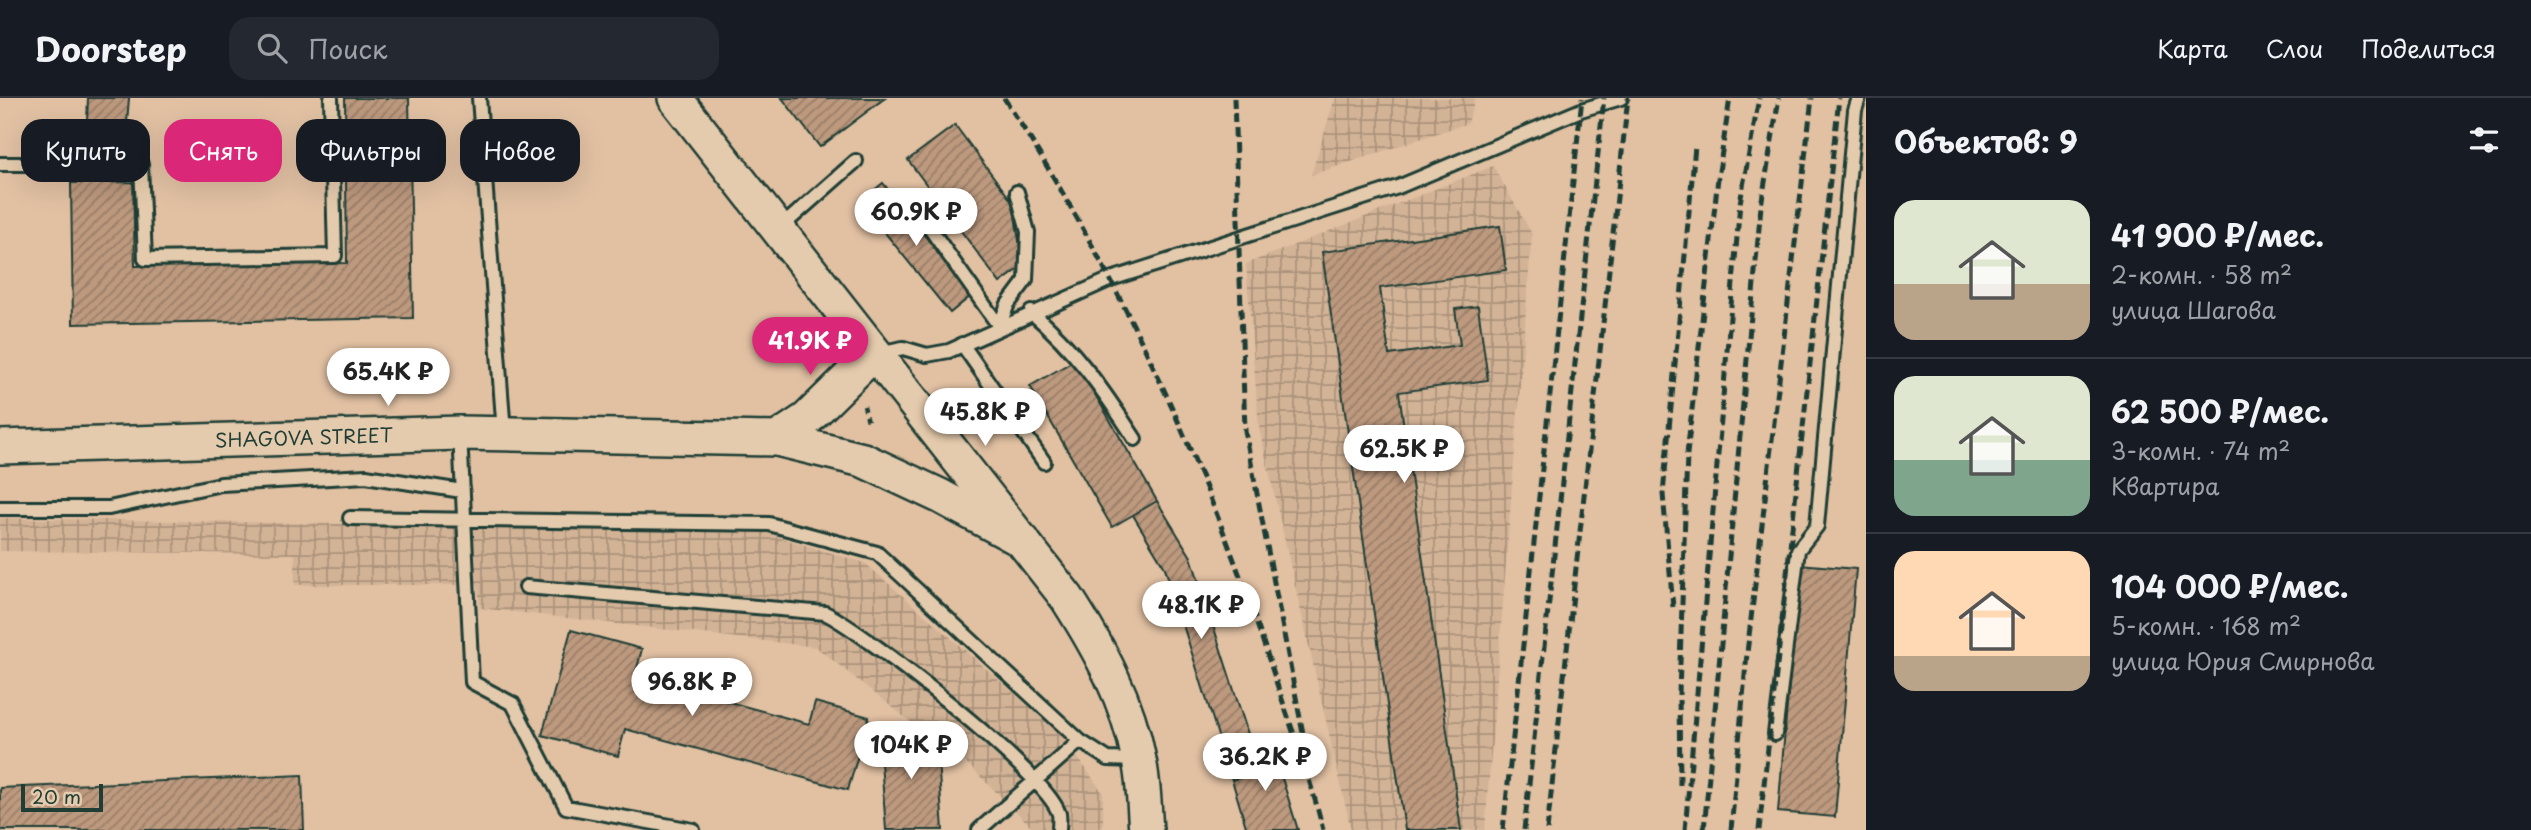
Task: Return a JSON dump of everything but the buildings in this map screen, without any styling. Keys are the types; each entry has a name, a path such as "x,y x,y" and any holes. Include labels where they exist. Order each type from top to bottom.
{"main road":[{"path":"675,98 1066,598 1099,650 1126,710 1140,760 1146,830"},
{"path":"777,439 807,419 874,353"},
{"name":"SHAGOVA STREET","path":"0,447 460,433 777,439 863,460 940,496 1023,541"}],"lane":[{"path":"0,164 141,164 145,259 335,256 331,98"},
{"path":"479,98 504,433"},
{"path":"874,353 903,348 928,355 949,351 1031,312 1156,262 1236,241 1398,187 1604,100 1621,98"},
{"path":"1774,734 1798,550 1817,526 1855,110 1859,98"},
{"path":"778,230 856,161"},
{"path":"999,326 1008,304 1026,280 1028,232 1017,192"},
{"path":"912,203 999,326"},
{"path":"1031,312 1064,340 1095,378 1135,439"},
{"path":"962,344 1044,462"},
{"path":"460,433 472,682 513,704 566,807 693,830"},
{"path":"0,508 109,508 221,484 366,476 463,491"},
{"path":"350,517 769,524 877,553 1080,741 1108,760 1140,760"},
{"path":"526,587 825,612 851,625 965,715 1034,782 1059,813 1059,830"},
{"path":"979,830 1080,741"}],"path":[{"path":"862,403 869,425"}],"shaded area":[{"path":"1335,98 1475,98 1468,123 1311,175"},
{"path":"1493,166 1532,234 1485,830 1351,830 1259,428 1246,264"},
{"path":"0,518 758,531 865,563 1062,735 1103,793 1103,830 1035,830 949,746 947,721 912,723 816,647 480,608 478,585 295,585 295,554 0,551"}],"railway":[{"path":"1004,98 1087,236 1159,379 1191,452 1249,602 1307,773 1323,830"},
{"path":"1234,98 1245,431 1305,744"},
{"path":"1503,830 1582,98"},
{"path":"1524,830 1604,98"},
{"path":"1547,830 1628,98"},
{"path":"1680,785 1679,694 1687,454 1718,178 1730,98"},
{"path":"1685,830 1740,203 1759,98"},
{"path":"1704,830 1761,206 1779,98"},
{"path":"1731,830 1747,653 1812,98"},
{"path":"1759,830 1839,98"},
{"path":"1673,607 1663,494 1695,146"}]}
